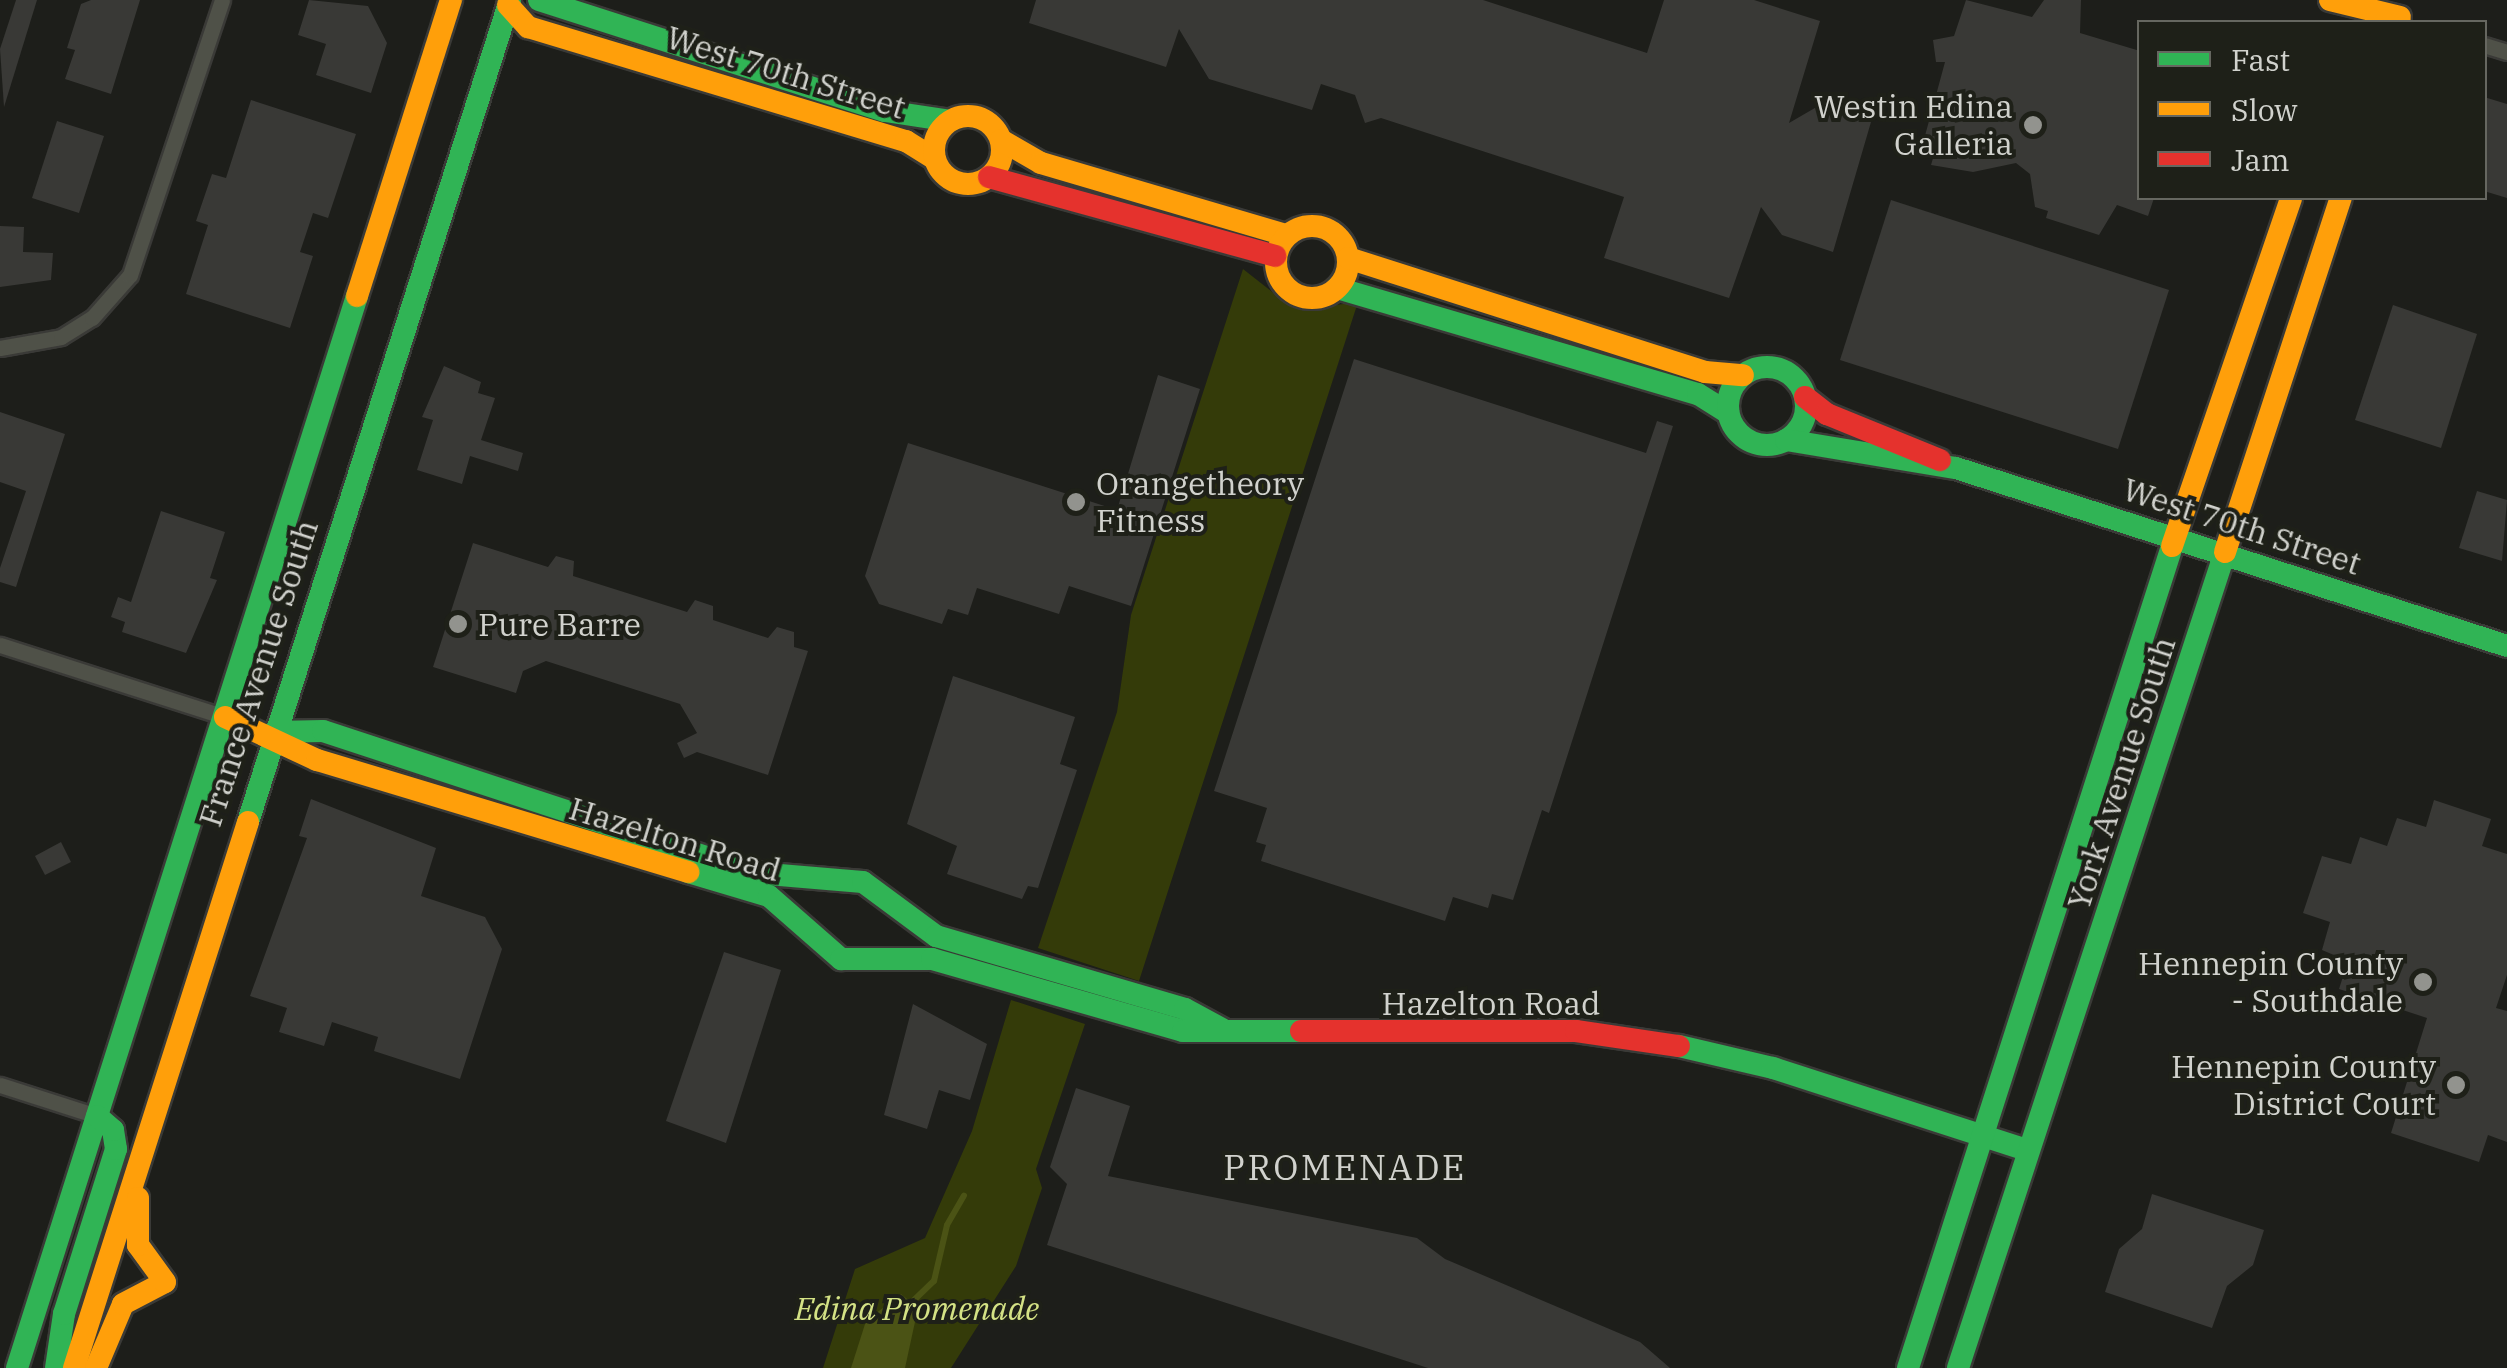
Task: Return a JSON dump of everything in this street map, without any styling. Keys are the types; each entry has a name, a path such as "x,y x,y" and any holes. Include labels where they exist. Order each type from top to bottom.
{"street":[{"path":"0,348 61,337 92,318 142,249 222,0"},
{"name":"France Avenue South","path":"17,1368 451,0"},
{"name":"West 70th Street","path":"503,2 538,0 885,111 950,122"},
{"path":"2330,0 2353,10 2405,16"},
{"name":"France Avenue South","path":"74,1368 503,2"},
{"name":"West 70th Street","path":"503,2 528,26 906,141 935,159"},
{"path":"1281,246 1041,163 1001,140 980,118 950,122 936,138 935,159 956,182 989,177 1281,246 1324,228 1348,258 1706,372 1743,375 1775,368 1805,397 1803,422 1786,440 1748,440 1729,413 1698,394 1337,288 1317,298 1295,294 1279,278 1281,246"},
{"path":"989,177 1001,161 1001,140"},
{"name":"York Avenue South","path":"1908,1368 2090,784 2178,539 2290,200"},
{"name":"York Avenue South","path":"1958,1368 2341,200"},
{"path":"1337,288 1348,258"},
{"path":"1729,413 1743,375"},
{"name":"West 70th Street","path":"1805,397 1827,414 1956,468 2507,646"},
{"name":"West 70th Street","path":"1786,440 1956,468"},
{"name":"Hazelton Road","path":"0,645 271,732 317,760 769,896 841,959 932,959 1183,1031 1345,1037 1576,1031 1642,1038 1773,1068 2028,1150"},
{"name":"Hazelton Road","path":"271,732 323,732 756,874 862,882 936,936 1185,1010 1226,1030"},
{"path":"810,932 813,899 829,882"},
{"path":"876,959 896,936 896,906"},
{"path":"0,1085 97,1116 113,1130 116,1149 64,1314 56,1368"},
{"path":"96,1368 123,1304 165,1282 138,1245 142,1157"}],"green space":[{"path":"1243,269 1276,295 1314,308 1358,302 1139,981 1038,948 1117,712 1131,615"},
{"name":"Edina Promenade","path":"1011,1000 1085,1024 1036,1169 1042,1188 1016,1266 951,1368 823,1368 855,1269 925,1238 972,1131"}],"shaded area":[{"path":"901,1294 918,1308 905,1368 851,1368 866,1321"}],"building":[{"path":"16,0 37,0 4,107 0,49"},
{"path":"91,0 140,0 111,94 65,79 75,50 67,48 81,4"},
{"path":"309,0 368,6 387,43 371,93 316,75 326,44 298,35"},
{"path":"1036,0 1483,0 1647,53 1664,0 1754,0 1820,21 1789,123 1820,105 1871,122 1833,252 1782,235 1761,207 1729,298 1604,258 1624,197 1381,118 1365,123 1355,95 1321,84 1312,110 1209,79 1179,29 1166,67 1029,23"},
{"name":"Westin Edina Galleria","path":"1966,0 2032,17 2044,0 2081,0 2080,33 2137,50 2137,200 2153,200 2148,216 2117,205 2099,235 2046,218 2048,211 2035,207 2030,174 2016,163 1973,172 1931,165 1936,148 1923,143 1945,62 1936,62 1933,40 1954,36"},
{"path":"2487,98 2507,104 2507,198 2487,192"},
{"path":"251,100 356,134 328,218 313,213 300,252 313,256 290,328 186,294 208,225 196,221 212,174 226,178"},
{"path":"57,121 104,136 79,213 32,198"},
{"path":"1891,200 2169,290 2118,449 1840,360"},
{"path":"0,226 24,227 23,252 53,253 51,280 0,287"},
{"path":"2393,305 2477,334 2441,448 2355,420"},
{"path":"1354,359 1646,453 1657,421 1673,426 1549,813 1542,810 1513,900 1492,894 1488,908 1453,897 1445,921 1261,861 1266,845 1256,842 1267,808 1214,791"},
{"path":"444,366 481,382 478,393 495,398 481,440 523,453 518,471 470,456 462,484 417,470 433,420 422,417"},
{"path":"1158,375 1200,389 1131,606 1069,586 1059,614 977,588 968,615 948,609 942,624 879,604 865,576 908,443 1117,510"},
{"path":"0,412 65,434 16,587 0,582 0,568 26,491 0,482"},
{"path":"2477,491 2507,500 2502,561 2459,548"},
{"path":"161,511 225,532 210,578 217,580 186,653 122,632 125,622 111,617 118,597 131,602"},
{"path":"473,543 548,567 556,556 574,561 573,576 687,612 695,600 713,606 713,620 768,638 777,627 794,632 794,647 808,651 768,775 697,752 684,758 677,743 697,733 680,704 546,661 523,671 516,693 433,667"},
{"path":"953,676 1075,717 1060,764 1077,770 1038,888 1028,886 1022,899 947,874 957,846 907,824"},
{"path":"311,799 436,848 421,896 485,917 502,949 460,1079 374,1051 378,1037 332,1022 324,1046 279,1032 287,1008 250,996 307,838 299,836"},
{"name":"Hennepin County - Southdale","path":"2434,800 2491,819 2482,846 2507,854 2507,975 2496,1008 2507,1011 2507,1142 2488,1135 2479,1162 2391,1133 2427,1018 2339,989 2348,961 2322,950 2330,922 2303,913 2322,856 2351,864 2360,837 2387,846 2397,818 2426,827"},
{"path":"61,842 71,862 45,875 35,856"},
{"path":"724,952 781,970 726,1143 666,1121"},
{"path":"913,1004 987,1044 970,1100 939,1090 927,1129 884,1115"},
{"path":"1076,1088 1130,1106 1108,1176 1417,1238 1445,1259 1640,1342 1670,1368 1428,1368 1047,1245 1067,1184 1050,1167"},
{"path":"2152,1194 2264,1230 2253,1265 2227,1286 2212,1328 2105,1292 2119,1249 2142,1229"}],"waterway":[{"path":"911,1303 934,1281 947,1225 964,1196"}],"traffic: fast":[{"path":"248,822 510,0"},
{"path":"539,0 885,111 950,121"},
{"path":"1337,288 1698,394 1729,413"},
{"path":"17,1368 357,296"},
{"path":"1767,367 1782,370 1794,379 1803,391 1806,406 1803,421 1794,433 1782,442 1767,445 1752,442 1740,433 1731,421 1728,406 1731,391 1740,379 1752,370 1767,367"},
{"path":"1786,440 1956,468 2507,646"},
{"path":"1908,1368 2172,546"},
{"path":"1958,1368 2225,552"},
{"path":"274,732 323,731 756,873 863,882 936,936 1185,1009 1222,1029"},
{"path":"688,872 769,896 841,959 932,959 1183,1031 1301,1031"},
{"path":"1679,1046 1773,1068 2027,1150"},
{"path":"56,1368 64,1314 116,1149 113,1130 97,1116"}],"traffic: slow":[{"path":"357,296 451,0"},
{"path":"2330,0 2400,17"},
{"path":"508,5 528,27 906,141 935,159"},
{"path":"968,116 992,126 1002,150 992,174 968,184 944,174 934,150 944,126 968,116"},
{"path":"1001,140 1041,163 1286,235"},
{"path":"2172,546 2290,200"},
{"path":"2225,552 2340,200"},
{"path":"1312,226 1326,228 1338,236 1346,248 1348,262 1346,276 1338,288 1326,296 1312,298 1298,296 1286,288 1278,276 1276,262 1278,248 1286,236 1298,228 1312,226"},
{"path":"1348,258 1705,372 1743,375"},
{"path":"225,717 317,760 688,872"},
{"path":"74,1368 248,822"},
{"path":"96,1368 123,1304 165,1282 138,1245 138,1198"}],"traffic: jam":[{"path":"989,177 1275,256"},
{"path":"1805,397 1827,414 1940,460"},
{"path":"1301,1031 1576,1031 1679,1046"}],"place":[{"name":"Westin Edina Galleria","path":"2033,125"},
{"name":"Orangetheory Fitness","path":"1076,502"},
{"name":"Pure Barre","path":"458,624"},
{"name":"Hennepin County - Southdale","path":"2423,982"},
{"name":"Hennepin County District Court","path":"2456,1085"}],"district":[{"name":"PROMENADE","path":"1345,1167"}]}
